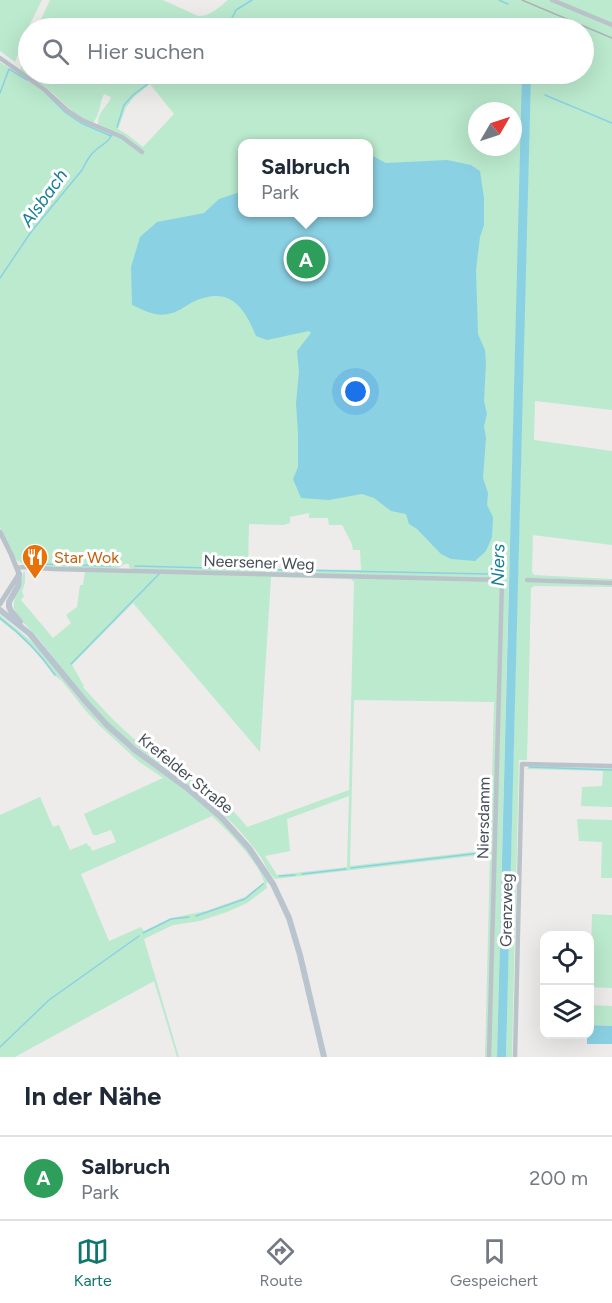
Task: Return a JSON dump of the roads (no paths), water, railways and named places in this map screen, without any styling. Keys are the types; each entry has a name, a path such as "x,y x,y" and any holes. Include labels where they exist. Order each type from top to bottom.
{"main road":[{"path":"18,571 18,586 9,602 9,607 30,634"},
{"name":"Krefelder Straße","path":"0,610 30,634 107,724 222,818 249,848 273,884 290,918 324,1057"}],"street":[{"path":"552,0 612,25"},
{"path":"0,58 18,71"},
{"path":"37,84 68,111 82,120 122,137 142,152"},
{"path":"0,532 18,571 0,604"},
{"name":"Neersener Weg","path":"18,571 502,580"},
{"name":"Niersdamm","path":"489,1057 502,580"},
{"path":"527,580 612,583"},
{"name":"Grenzweg","path":"515,1057 522,764 612,766"}],"water":[{"path":"522,84 531,84 506,1057 497,1057 520,156 522,156"},
{"path":"373,156 386,163 447,160 471,165 480,171 484,198 484,225 480,237 476,270 478,334 485,350 486,364 484,401 487,414 484,426 486,438 483,478 488,493 487,505 493,517 492,537 486,551 475,561 451,559 441,554 417,529 409,524 406,514 391,511 374,498 362,494 329,500 301,498 293,479 298,467 296,403 299,372 297,351 311,333 309,331 267,340 256,336 240,308 226,297 206,297 175,312 163,315 132,305 131,267 140,237 157,222 204,213 219,199 238,193 238,217 373,217"},
{"path":"594,1025 612,1026 612,1044 587,1044 587,1039 594,1039"}],"waterway":[{"name":"Alsbach","path":"232,18 236,10 252,0"},
{"name":"Alsbach","path":"499,0 508,4"},
{"path":"0,93 9,69 18,74"},
{"name":"Alsbach","path":"117,127 124,105 148,84"},
{"path":"48,95 66,113 81,123 111,136"},
{"path":"545,95 612,123"},
{"name":"Alsbach","path":"0,278 31,232 82,170 90,156 112,135"},
{"path":"40,564 111,566"},
{"path":"135,566 289,570"},
{"name":"Niers","path":"294,570 489,574"},
{"path":"71,664 159,574"},
{"path":"0,618 30,644 55,675"},
{"path":"529,767 612,770"},
{"path":"351,868 489,852"},
{"path":"302,874 346,869"},
{"path":"279,876 295,875"},
{"path":"196,916 245,899 263,884"},
{"path":"143,933 171,919 189,917"},
{"path":"0,1047 49,1000 139,936"}],"railway":[{"path":"522,0 565,18"},
{"path":"594,30 612,38"}],"place":[{"name":"Salbruch","path":"306,259"},
{"name":"Star Wok","path":"35,580"}]}
